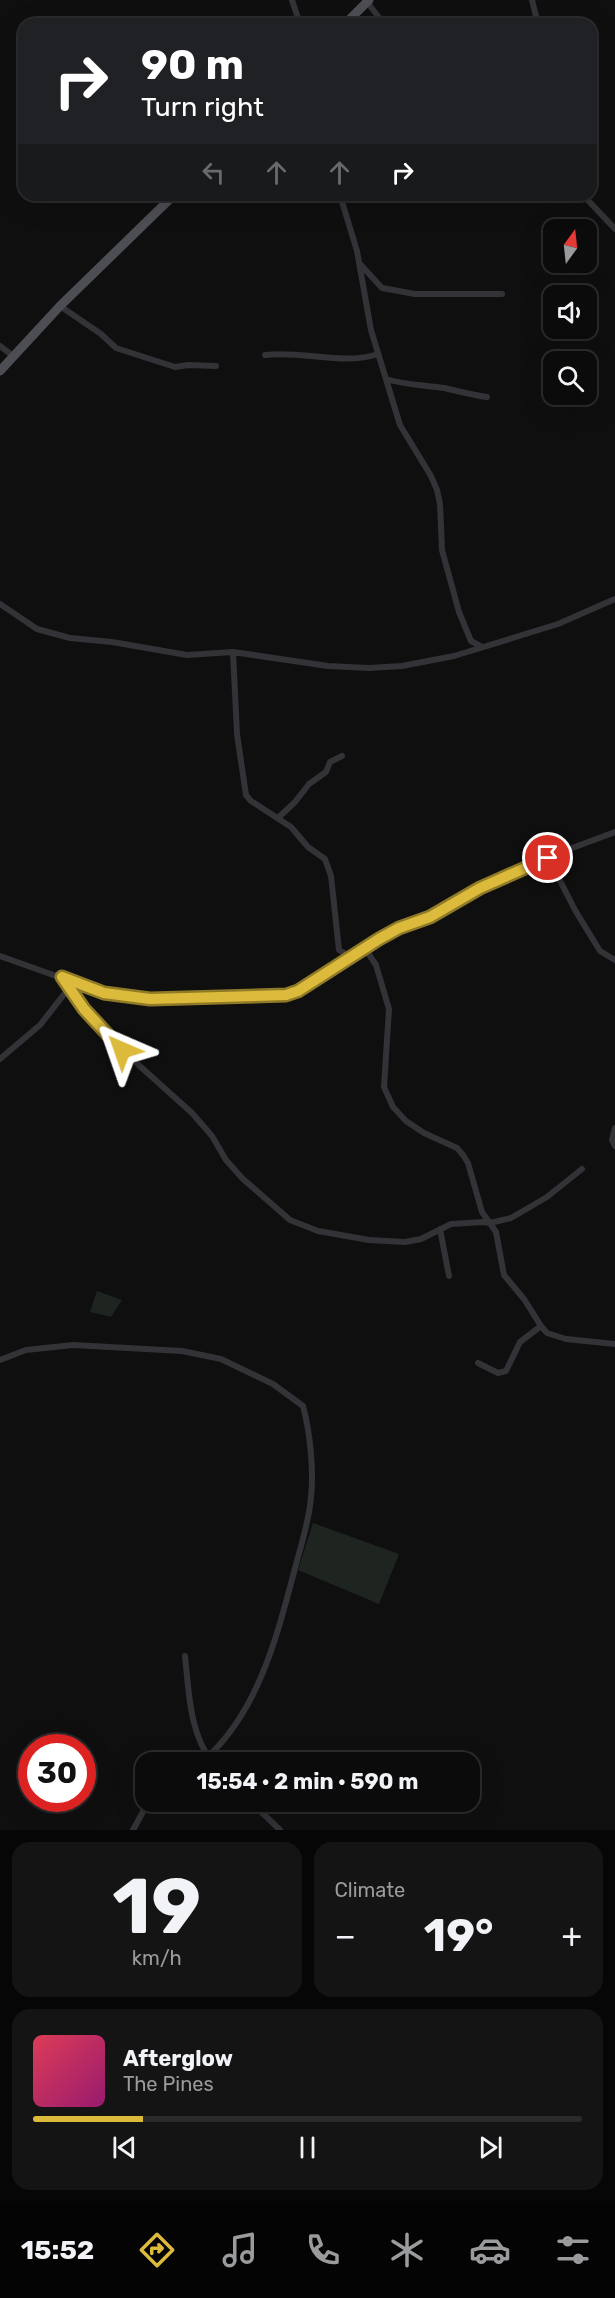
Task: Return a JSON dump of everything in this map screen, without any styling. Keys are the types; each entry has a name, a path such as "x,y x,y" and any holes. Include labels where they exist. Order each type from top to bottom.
{"main road":[{"path":"351,18 368,1"},
{"path":"0,371 60,306 168,201"}],"street":[{"path":"292,0 298,18"},
{"path":"532,0 536,18"},
{"path":"368,1 380,18"},
{"path":"342,201 359,264 371,330 400,425 427,467 437,490 440,504 442,550 450,582 467,633 471,640 482,647"},
{"path":"589,201 615,229"},
{"path":"359,264 382,288 415,294 502,294"},
{"path":"60,306 101,334 116,348 175,367 216,366"},
{"path":"0,346 14,356"},
{"path":"266,355 280,353 345,359 366,358 378,354"},
{"path":"386,379 404,385 447,389 487,397"},
{"path":"0,604 37,629 70,638 112,642 187,655 233,652 328,666 369,668 420,664 482,647 558,624 615,599"},
{"path":"233,652 234,706 244,789 251,801 291,827 308,847 321,855 328,865 339,950 342,954 353,955 364,952 372,956 389,1009 384,1086 390,1101 406,1121 424,1133 457,1148 463,1155 468,1163 482,1212 499,1242 504,1275 524,1299 540,1326 547,1333 566,1339 615,1344"},
{"path":"278,818 309,784 326,772 330,762 342,756"},
{"path":"0,956 104,993 122,997 150,999 268,997 298,991 399,928 444,910 480,888 615,832"},
{"path":"548,858 575,910 600,951 615,960"},
{"path":"62,977 84,1009 122,1050 192,1113 212,1136 226,1160 243,1179 290,1220 318,1231 369,1240 405,1242 421,1239 451,1224 490,1223 511,1218 547,1197 582,1169"},
{"path":"0,1059 40,1025 69,988"},
{"path":"615,1128 612,1140 615,1146"},
{"path":"440,1229 449,1276"},
{"path":"478,1363 498,1373 506,1371 520,1342 540,1326"},
{"path":"0,1360 26,1350 73,1345 182,1351 221,1359 273,1384 303,1406 310,1451 312,1494 309,1515 280,1623 254,1694 232,1730 214,1752"},
{"path":"185,1656 190,1709 204,1752"},
{"path":"133,1830 143,1812"},
{"path":"261,1812 279,1830"}],"shaded area":[{"path":"97,1291 122,1300 111,1317 90,1312"},
{"path":"313,1523 399,1554 379,1604 298,1570"}],"route":[{"path":"122,1050 84,1009 62,977 104,993 122,997 150,999 286,995 298,991 399,928 430,917 480,888 548,858"}]}
